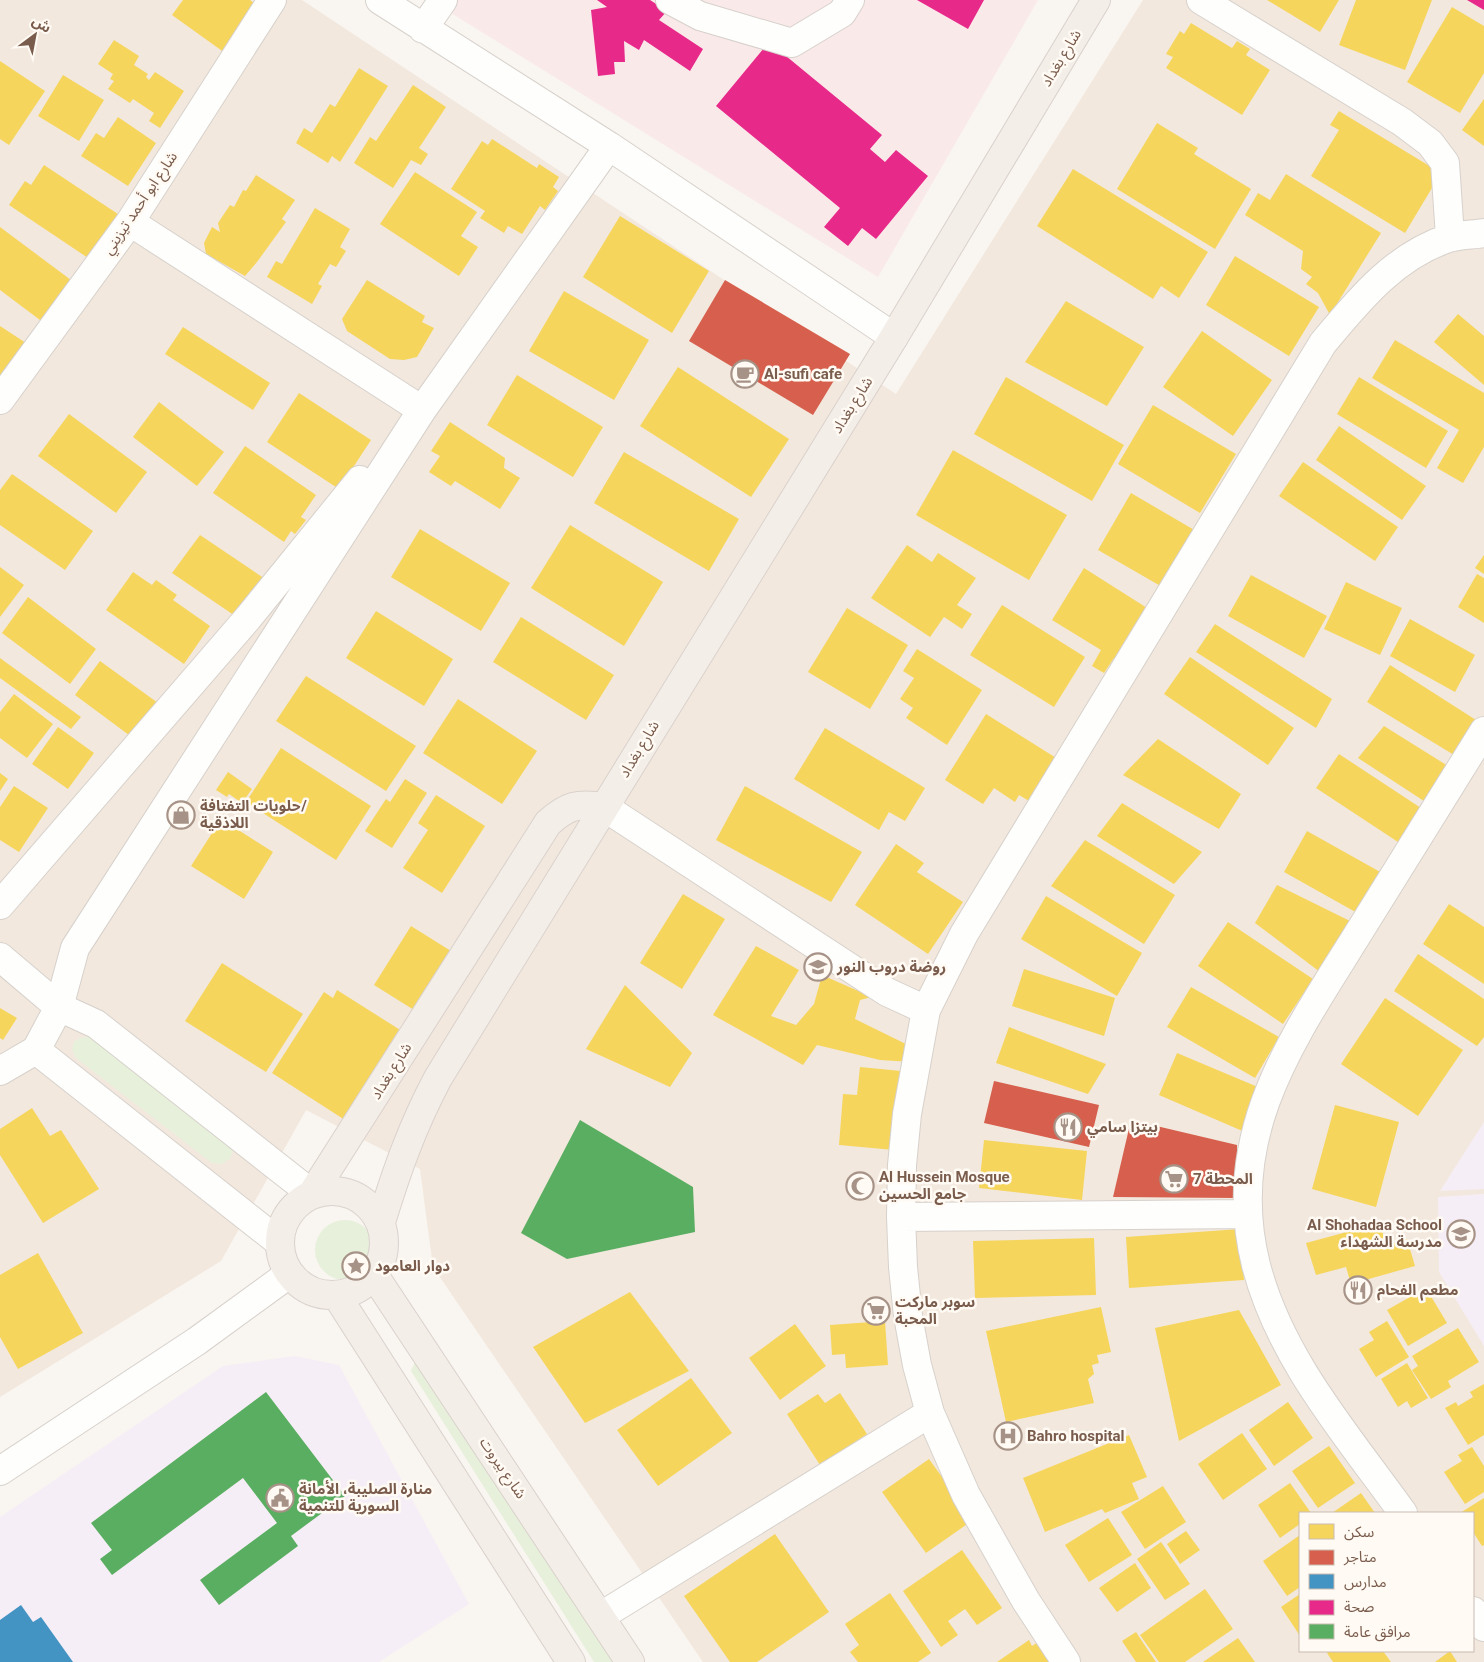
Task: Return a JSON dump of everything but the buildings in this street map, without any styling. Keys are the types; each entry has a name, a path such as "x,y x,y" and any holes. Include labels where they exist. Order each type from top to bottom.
{"main road":[{"name":"شارع بغداد","path":"381,1222 400,1159 416,1119 429,1094 894,337 1096,0"},
{"name":"شارع بغداد","path":"312,1194 548,823 560,812 574,805 588,804 604,807"},
{"path":"328,1190 344,1192 360,1198 372,1208 381,1222 385,1236 385,1250 374,1275 364,1285 351,1293 337,1296 323,1295 310,1291 289,1274 284,1264 280,1242 282,1227 289,1213 299,1202 312,1194 328,1190"},
{"name":"شارع بيروت","path":"374,1275 630,1662"},
{"path":"337,1296 571,1662"}],"street":[{"name":"شارع ابو أحمد تيزيني","path":"0,400 130,222 272,0"},
{"path":"380,0 610,146 894,337"},
{"path":"423,29 443,0"},
{"path":"670,0 700,16 792,43 842,13 850,0"},
{"path":"1202,0 1402,122 1430,143 1445,163 1450,237"},
{"path":"0,1071 36,1050 59,1007 75,948 422,410 610,146"},
{"path":"130,222 422,410"},
{"path":"1066,1662 1026,1601 966,1496 930,1413 917,1365 908,1316 903,1266 901,1217 902,1166 907,1114 926,1010 964,934 1323,343 1361,297 1403,260 1450,237 1484,233"},
{"path":"0,904 248,618 332,512 422,410"},
{"path":"1402,1512 1298,1367 1273,1311 1256,1266 1247,1214 1248,1179 1253,1144 1262,1109 1274,1076 1290,1044 1484,731"},
{"path":"604,807 887,992 926,1010"},
{"path":"0,957 59,1007 96,1024 312,1194"},
{"path":"36,1050 280,1242"},
{"path":"901,1217 1247,1214"},
{"path":"0,1471 198,1341 289,1274"},
{"path":"601,1616 930,1413"},
{"path":"1474,1612 1484,1627"}],"shaded area":[{"path":"0,0 302,0 896,394 1143,0 1484,0 1484,1662 703,1662 433,1267 420,1169 306,1110 221,1261 0,1397"},
{"path":"430,0 1038,0 878,277"},
{"path":"1484,1122 1484,1189 1440,1191"},
{"name":"Al Shohadaa School مدرسة الشهداء","path":"1484,1194 1484,1346 1439,1272 1438,1197"},
{"path":"295,1356 339,1365 469,1604 379,1662 0,1662 0,1517 223,1366"}],"green space":[{"path":"90,1037 231,1144 233,1151 230,1159 221,1164 212,1163 76,1058 72,1050 74,1042 80,1038"},
{"path":"339,1220 351,1220 362,1225 370,1233 375,1244 373,1262 362,1275 351,1280 339,1280 328,1275 320,1267 315,1256 315,1244 320,1233 328,1225"},
{"path":"415,1362 425,1363 615,1662 594,1662 411,1371"}],"place":[{"name":"Al-sufi cafe","path":"745,374"},
{"name":"حلويات التفتافة/ اللاذقية","path":"181,815"},
{"name":"روضة دروب النور","path":"818,967"},
{"name":"بيتزا سامي","path":"1068,1127"},
{"name":"المحطة 7","path":"1174,1179"},
{"name":"Al Hussein Mosque جامع الحسين","path":"860,1186"},
{"name":"Al Shohadaa School مدرسة الشهداء","path":"1461,1234"},
{"name":"دوار العامود","path":"356,1266"},
{"name":"مطعم الفحام","path":"1358,1290"},
{"name":"سوبر ماركت المحبة","path":"876,1311"},
{"name":"Bahro hospital","path":"1008,1436"},
{"name":"منارة الصليبة، الأمانة السورية للتنمية","path":"280,1498"}]}
